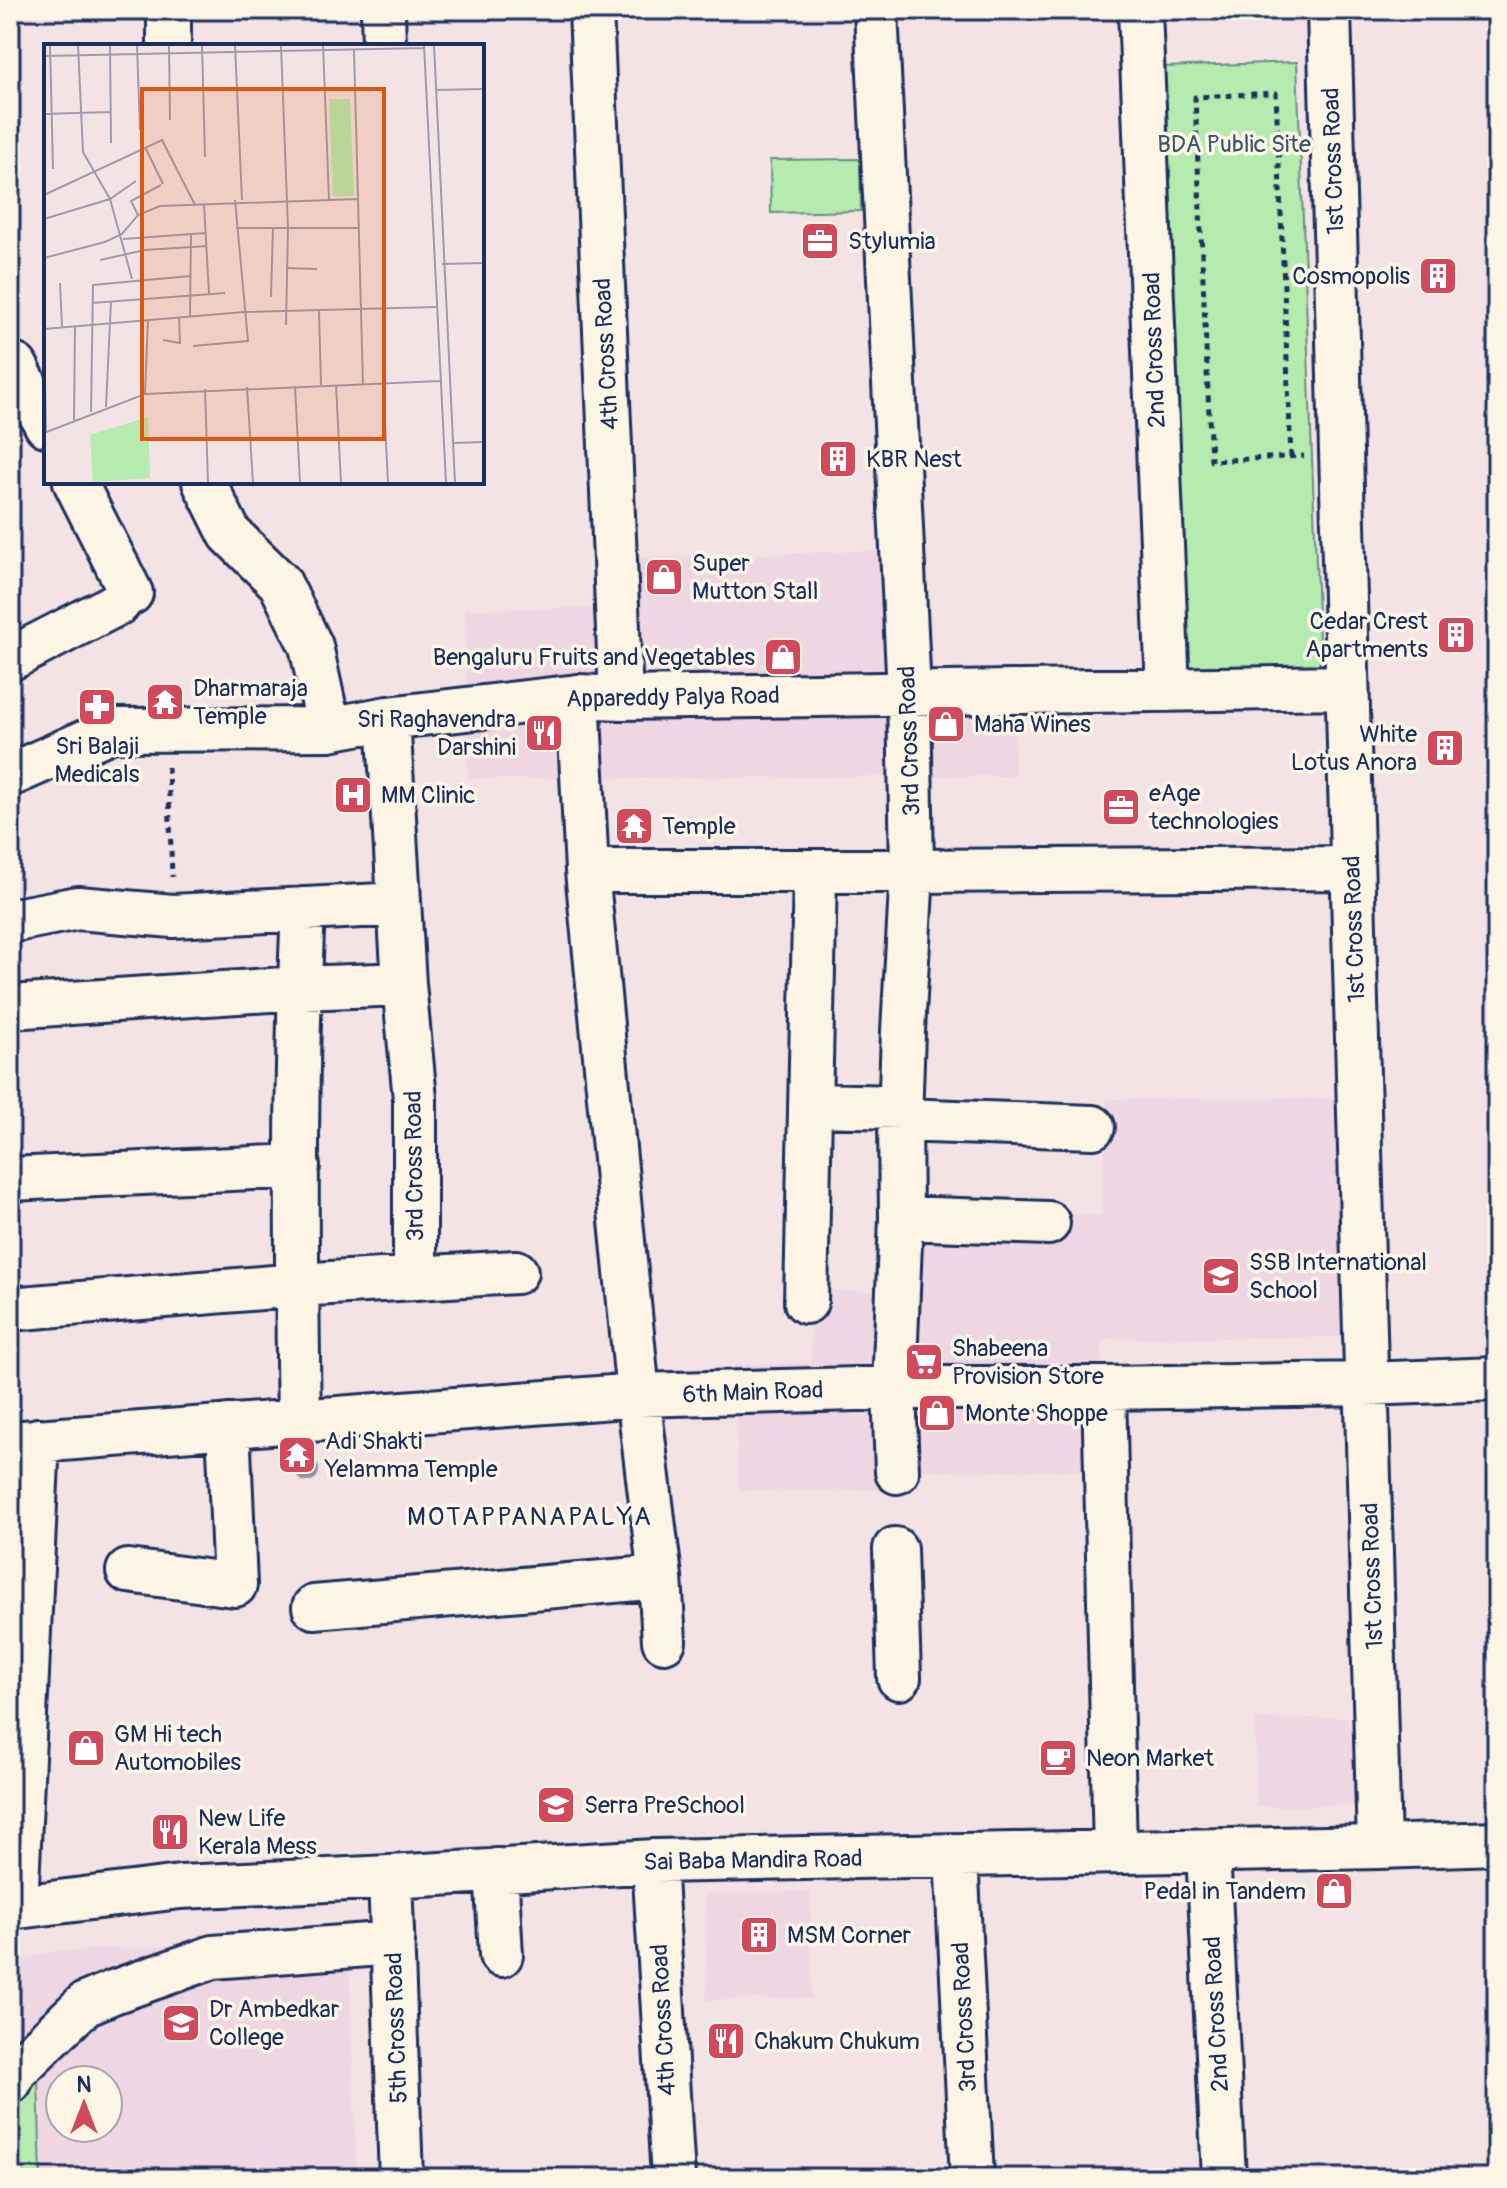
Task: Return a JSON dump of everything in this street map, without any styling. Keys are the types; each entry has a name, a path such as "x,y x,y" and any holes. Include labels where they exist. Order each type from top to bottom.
{"street":[{"path":"169,10 169,44"},
{"path":"383,10 384,44"},
{"name":"4th Cross Road","path":"591,10 621,698"},
{"name":"3rd Cross Road","path":"876,10 909,693 912,871 900,1114 901,1218 894,1388 897,1472"},
{"name":"2nd Cross Road","path":"1140,10 1168,690"},
{"name":"1st Cross Road","path":"1329,10 1379,1847"},
{"path":"24,362 44,419"},
{"path":"10,659 125,598 76,484"},
{"path":"205,484 230,534 280,583 311,646 329,729"},
{"name":"Appareddy Palya Road","path":"10,775 112,730 329,729 388,718 578,696 621,698 1347,687"},
{"path":"578,696 587,871 664,1641"},
{"name":"3rd Cross Road","path":"388,718 404,984 415,1099 415,1278"},
{"path":"587,871 1352,868"},
{"path":"806,1302 815,871"},
{"path":"10,921 78,908 173,916 399,904"},
{"path":"299,1421 297,1285 303,909"},
{"path":"10,1007 404,984"},
{"path":"810,1105 1093,1127"},
{"path":"10,1179 298,1166"},
{"path":"901,1218 1048,1223"},
{"path":"10,1309 297,1285 516,1272"},
{"name":"6th Main Road","path":"24,1442 638,1395 894,1388 1366,1384 1497,1379"},
{"path":"1104,1388 1115,1852"},
{"path":"128,1571 235,1585 228,1426"},
{"path":"13,1907 24,1442"},
{"path":"895,1549 899,1678"},
{"path":"314,1607 660,1577"},
{"name":"Sai Baba Mandira Road","path":"13,1907 180,1887 654,1861 1497,1843"},
{"name":"2nd Cross Road","path":"1208,1851 1224,2178"},
{"name":"3rd Cross Road","path":"956,1856 972,2178"},
{"name":"4th Cross Road","path":"654,1861 673,2178"},
{"path":"496,1870 501,1955"},
{"name":"5th Cross Road","path":"390,1877 401,2178"},
{"path":"10,2082 15,2071 85,2004 113,1992 213,1957 393,1943"}],"path":[{"path":"1291,457 1276,93 1195,97 1211,461 1341,455"},
{"path":"166,730 173,882"}],"shaded area":[{"path":"894,550 899,703 1014,700 1015,776 468,779 465,609 628,608 627,558"},
{"path":"1340,1098 1341,1337 1102,1339 1101,1470 954,1472 887,1468 889,1490 739,1491 734,1365 811,1363 811,1291 887,1291 888,1211 1102,1215 1107,1099"},
{"path":"1362,1717 1363,1805 1257,1807 1255,1719"},
{"name":"MSM Corner","path":"810,1892 812,1998 707,2000 705,1893"},
{"name":"Dr Ambedkar College","path":"348,1937 357,2178 10,2178 10,1965 47,1952"}],"green space":[{"name":"BDA Public Site","path":"1297,62 1320,667 1188,672 1164,67"},
{"path":"860,159 861,211 771,213 770,160"},
{"path":"37,2047 41,2178 10,2178 10,2055"}],"place":[{"name":"Stylumia","path":"820,241"},
{"name":"Cosmopolis","path":"1438,276"},
{"name":"KBR Nest","path":"838,459"},
{"name":"Super Mutton Stall","path":"664,577"},
{"name":"Cedar Crest Apartments","path":"1456,635"},
{"name":"Bengaluru Fruits and Vegetables","path":"783,657"},
{"name":"Dharmaraja Temple","path":"165,702"},
{"name":"Sri Balaji Medicals","path":"97,707"},
{"name":"Maha Wines","path":"946,724"},
{"name":"Sri Raghavendra Darshini","path":"544,733"},
{"name":"White Lotus Anora","path":"1445,748"},
{"name":"MM Clinic","path":"353,795"},
{"name":"eAge technologies","path":"1121,807"},
{"name":"Temple","path":"634,826"},
{"name":"SSB International School","path":"1221,1276"},
{"name":"Shabeena Provision Store","path":"924,1362"},
{"name":"Monte Shoppe","path":"937,1413"},
{"name":"Adi Shakti Yelamma Temple","path":"297,1455"},
{"name":"GM Hi tech Automobiles","path":"86,1748"},
{"name":"Neon Market","path":"1058,1758"},
{"name":"Serra PreSchool","path":"556,1805"},
{"name":"New Life Kerala Mess","path":"170,1832"},
{"name":"Pedal in Tandem","path":"1334,1891"},
{"name":"MSM Corner","path":"759,1935"},
{"name":"Dr Ambedkar College","path":"181,2023"},
{"name":"Chakum Chukum","path":"726,2041"}],"district":[{"name":"MOTAPPANAPALYA","path":"530,1516"}]}
